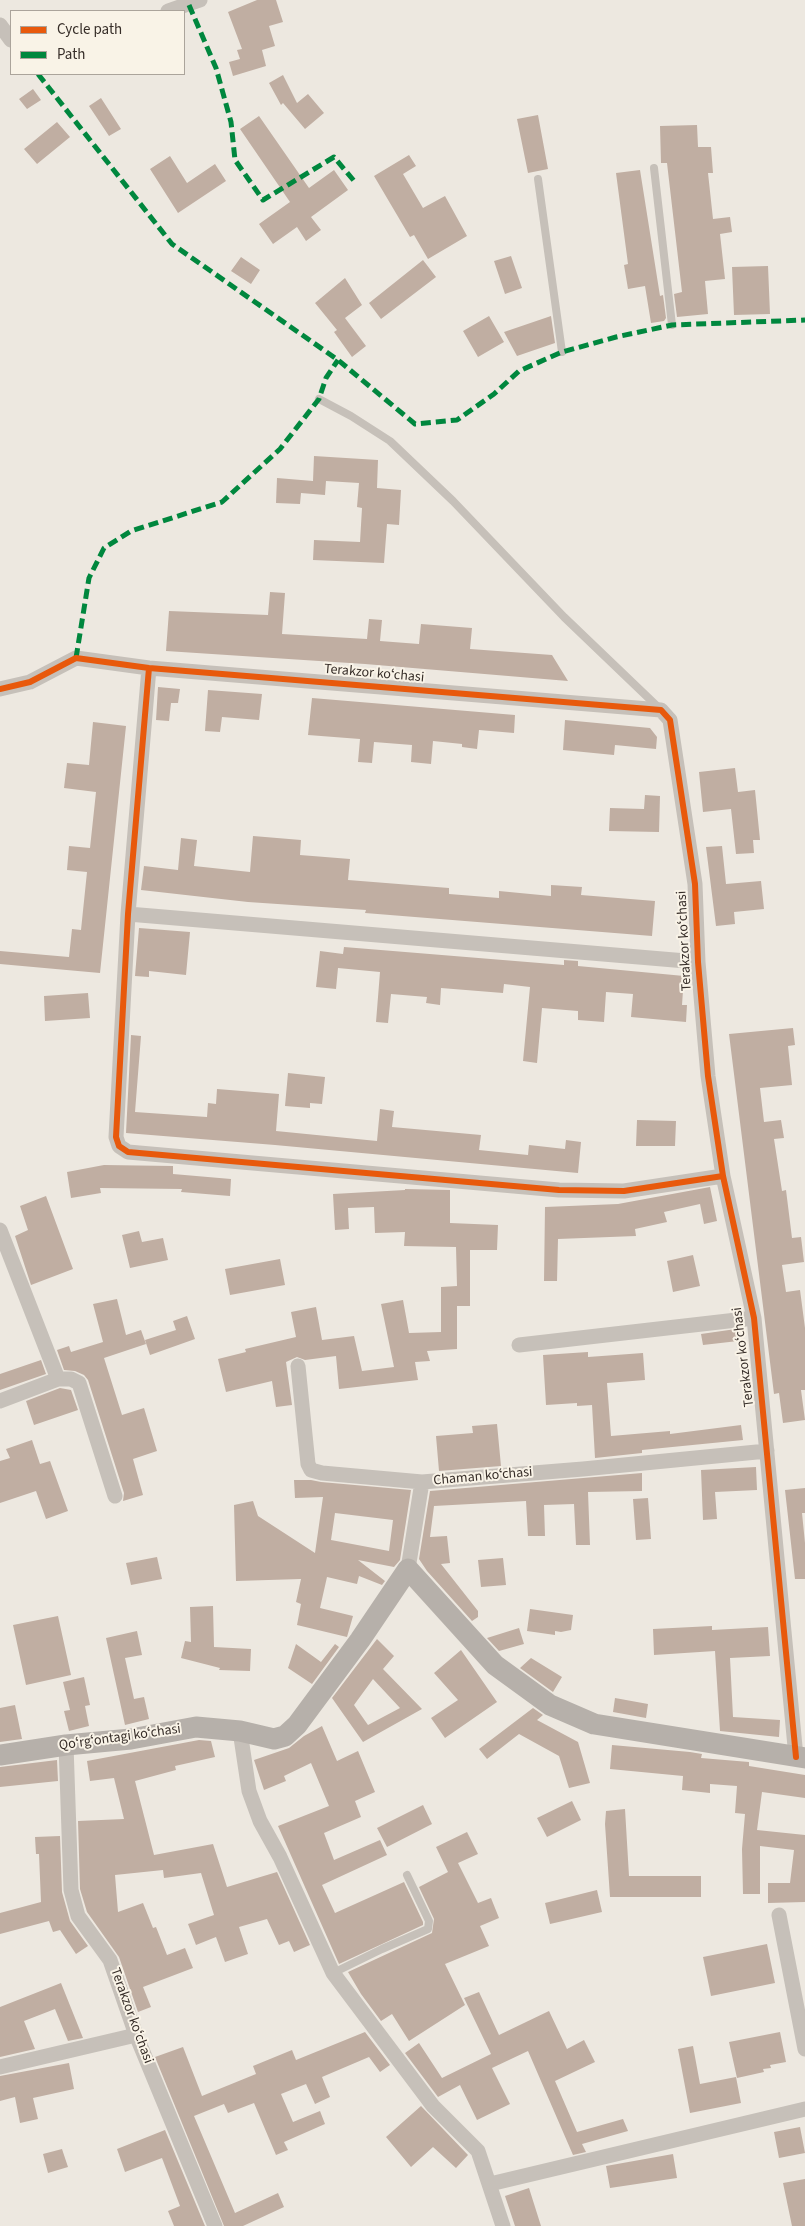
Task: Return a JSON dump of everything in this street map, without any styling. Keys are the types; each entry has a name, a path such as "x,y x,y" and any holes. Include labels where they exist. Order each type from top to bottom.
{"street":[{"path":"171,10 192,2"},
{"path":"0,25 10,39"},
{"name":"Terakzor koʻchasi","path":"0,689 30,682 76,658 149,668 661,710 670,720 695,884 698,962 708,1076 723,1176 754,1318 766,1451 801,1757"},
{"path":"149,668 128,914 116,1137 119,1146 128,1152 559,1190 624,1192 723,1176"},
{"path":"128,914 698,962"},
{"path":"0,1230 58,1379"},
{"path":"519,1345 754,1318"},
{"path":"298,1366 308,1464 311,1470 322,1473 422,1482"},
{"path":"0,1401 58,1379 71,1379 79,1383 115,1496"},
{"name":"Chaman koʻchasi","path":"240,1731 274,1739 285,1736 291,1731 360,1640 408,1569 422,1482 766,1451"},
{"path":"408,1569 495,1665 550,1705 594,1724 801,1757"},
{"name":"Qoʻrgʻontagi koʻchasi","path":"0,1755 66,1745 131,1739 196,1727 240,1731"},
{"path":"240,1731 249,1791 260,1821 280,1857 334,1973 433,2106 478,2151 503,2226"},
{"name":"Terakzor koʻchasi","path":"66,1745 71,1890 78,1916 110,1960 136,2035 215,2226"},
{"path":"779,1915 805,2049"},
{"path":"0,2067 136,2035"},
{"path":"490,2184 805,2109"}],"lane":[{"path":"654,168 672,325"},
{"path":"538,179 562,352"},
{"path":"319,400 351,416 390,441 453,501 564,617 661,710"},
{"path":"334,1973 428,1929 429,1921 407,1875"}],"building":[{"path":"257,0 276,0 283,22 269,26 275,46 262,50 266,66 233,76 229,62 240,59 237,50 242,49 228,12"},
{"path":"283,75 297,103 308,94 324,113 305,129 283,103 281,105 269,83"},
{"path":"33,89 41,100 27,109 19,99"},
{"path":"101,98 121,129 109,136 89,106"},
{"path":"538,115 548,169 528,173 517,119"},
{"path":"259,116 309,188 334,170 348,190 311,217 321,230 306,241 297,227 273,244 259,224 290,202 240,129"},
{"path":"57,122 70,137 37,164 24,149"},
{"path":"697,125 698,147 711,147 713,173 708,173 713,219 730,217 732,232 720,234 725,279 705,281 708,314 677,317 674,294 682,292 667,163 661,163 660,126"},
{"path":"409,155 416,166 403,174 423,208 445,196 467,236 428,259 414,235 410,237 374,176"},
{"path":"170,156 187,183 215,164 226,181 178,213 150,169"},
{"path":"640,170 660,296 663,295 666,318 664,321 651,323 645,286 628,289 624,265 628,264 616,173"},
{"path":"511,256 522,288 505,294 494,261"},
{"path":"241,257 260,270 251,284 231,271"},
{"path":"423,260 436,277 381,319 369,303"},
{"path":"768,266 770,314 734,315 732,267"},
{"path":"345,278 362,305 345,318 366,346 352,357 334,332 337,330 315,303"},
{"path":"489,316 504,342 478,357 463,331"},
{"path":"551,316 555,343 517,356 504,332"},
{"path":"314,456 378,460 377,488 401,490 399,525 387,524 384,563 313,560 314,540 360,542 362,508 357,507 359,483 326,481 325,495 301,493 300,504 276,503 277,478 313,481"},
{"path":"270,592 285,593 282,634 367,639 369,619 382,620 380,641 419,644 421,624 472,628 470,649 552,655 568,681 365,664 166,651 169,611 268,615"},
{"path":"158,687 180,689 178,703 171,703 169,721 156,720"},
{"path":"208,690 262,694 259,720 222,717 220,732 205,731"},
{"path":"312,698 515,715 514,733 479,730 477,749 462,747 462,744 433,741 431,764 411,762 412,745 374,742 372,763 358,762 360,739 308,735"},
{"path":"565,720 650,728 657,737 656,749 615,745 614,755 563,750"},
{"path":"93,722 126,726 100,973 0,964 0,951 69,957 72,929 81,930 87,872 67,870 69,846 90,848 96,792 64,788 67,763 89,765"},
{"path":"735,768 738,792 755,790 760,840 753,840 754,853 736,854 731,809 703,812 699,772"},
{"path":"645,795 660,796 659,832 609,831 610,808 644,809"},
{"path":"253,836 301,840 300,855 350,859 348,880 449,888 449,894 499,898 499,891 551,896 551,885 582,887 581,895 655,901 652,936 365,913 366,910 248,902 141,890 144,866 178,870 181,838 197,840 194,866 250,872"},
{"path":"722,846 726,884 761,881 764,909 734,912 735,924 716,926 706,847"},
{"path":"139,928 190,932 186,975 149,971 149,977 135,976"},
{"path":"344,947 564,965 564,960 578,961 578,966 684,976 682,1005 687,1005 686,1022 631,1017 633,994 606,992 604,1022 578,1020 578,1011 542,1008 537,1063 523,1061 530,987 504,984 503,993 441,988 440,1005 426,1003 427,997 391,994 388,1023 376,1022 380,972 338,968 336,989 316,987 320,951 343,954"},
{"path":"88,993 90,1018 45,1021 44,996"},
{"path":"793,1028 795,1045 788,1046 792,1085 760,1088 764,1122 781,1120 784,1138 774,1139 782,1191 786,1190 792,1238 801,1237 804,1262 782,1265 786,1292 800,1290 805,1328 805,1390 801,1390 805,1420 783,1423 779,1393 774,1394 729,1034"},
{"path":"131,1035 141,1036 135,1112 207,1117 208,1103 216,1104 217,1089 279,1094 276,1131 377,1141 380,1109 394,1111 392,1127 481,1135 479,1150 528,1155 529,1145 565,1149 566,1140 581,1142 578,1173 126,1133"},
{"path":"288,1073 325,1077 322,1104 310,1103 310,1108 285,1106"},
{"path":"637,1120 676,1121 675,1146 636,1146"},
{"path":"104,1165 173,1166 173,1174 231,1179 230,1196 181,1192 182,1189 100,1188 101,1193 71,1198 67,1172"},
{"path":"710,1187 717,1221 704,1224 700,1204 664,1212 667,1222 635,1229 636,1236 558,1239 557,1281 544,1281 545,1207 618,1204"},
{"path":"405,1189 450,1190 450,1223 498,1225 497,1250 470,1250 470,1306 457,1306 457,1349 427,1351 430,1361 415,1362 418,1380 339,1389 336,1356 305,1360 297,1357 286,1362 292,1405 276,1407 272,1381 226,1392 218,1359 246,1352 245,1349 296,1337 291,1312 316,1307 322,1340 354,1336 362,1371 394,1367 381,1304 403,1300 409,1333 441,1332 441,1287 457,1286 456,1247 404,1246 405,1232 375,1233 374,1207 348,1208 349,1229 335,1230 333,1194"},
{"path":"46,1196 73,1269 31,1285 15,1236 28,1230 20,1206"},
{"path":"139,1231 142,1242 163,1238 168,1260 130,1268 122,1235"},
{"path":"693,1255 700,1286 673,1292 667,1261"},
{"path":"280,1259 285,1285 230,1295 225,1269"},
{"path":"117,1299 126,1335 141,1330 146,1344 104,1358 122,1415 144,1408 157,1451 133,1459 143,1495 123,1501 124,1493 88,1380 84,1375 75,1371 64,1370 57,1350 69,1346 71,1352 103,1342 93,1304"},
{"path":"187,1316 195,1339 150,1355 145,1340 176,1330 173,1321"},
{"path":"736,1329 738,1341 703,1345 701,1334"},
{"path":"588,1352 588,1357 643,1353 645,1380 607,1383 611,1436 670,1431 670,1434 741,1425 743,1440 642,1450 642,1453 595,1458 592,1405 577,1406 577,1403 546,1405 543,1355"},
{"path":"41,1360 46,1374 0,1390 0,1374"},
{"path":"60,1388 71,1390 78,1410 34,1425 26,1401"},
{"path":"497,1424 501,1466 439,1471 436,1436 473,1433 472,1426"},
{"path":"32,1440 40,1464 50,1461 68,1511 46,1519 36,1491 0,1503 0,1461 10,1458 6,1449"},
{"path":"756,1467 757,1490 715,1492 717,1519 703,1520 701,1470"},
{"path":"642,1473 642,1491 588,1492 590,1545 576,1545 574,1504 544,1505 545,1536 528,1536 526,1501 434,1506 430,1537 447,1536 450,1563 441,1564 478,1611 478,1617 472,1621 427,1571 419,1559 430,1491"},
{"path":"294,1480 411,1490 400,1560 394,1567 358,1560 385,1581 382,1585 359,1576 357,1584 327,1577 320,1608 353,1616 347,1637 297,1625 301,1604 296,1602 301,1579 236,1581 234,1505 253,1501 258,1516 315,1553 323,1497 295,1498","holes":["335,1513 393,1520 389,1551 331,1540"]},
{"path":"805,1488 805,1513 802,1513 805,1543 805,1579 795,1579 785,1490"},
{"path":"648,1498 651,1539 636,1540 633,1499"},
{"path":"157,1557 162,1579 131,1585 126,1563"},
{"path":"503,1558 506,1585 481,1587 478,1560"},
{"path":"213,1606 214,1647 251,1649 250,1671 219,1670 220,1668 181,1658 185,1641 191,1642 190,1607"},
{"path":"530,1609 573,1615 571,1630 555,1631 555,1635 527,1631"},
{"path":"58,1616 71,1675 26,1685 13,1625"},
{"path":"712,1626 712,1630 768,1627 770,1656 730,1658 733,1717 780,1720 779,1737 720,1731 715,1651 654,1655 653,1629"},
{"path":"519,1628 524,1644 499,1651 487,1638"},
{"path":"137,1631 142,1655 125,1658 134,1699 144,1697 149,1719 125,1725 106,1638"},
{"path":"377,1639 394,1656 383,1669 422,1709 363,1742 332,1698","holes":["373,1679 400,1708 368,1725 354,1705"]},
{"path":"296,1644 321,1662 335,1644 339,1647 312,1684 288,1668"},
{"path":"461,1650 497,1702 445,1738 431,1718 458,1700 434,1673"},
{"path":"531,1658 562,1677 553,1692 520,1668"},
{"path":"84,1677 90,1705 85,1706 89,1726 69,1731 64,1711 70,1710 63,1682"},
{"path":"615,1698 648,1704 646,1718 613,1712"},
{"path":"15,1705 22,1739 0,1742 0,1708"},
{"path":"533,1708 543,1715 537,1720 578,1742 590,1783 569,1788 559,1756 519,1734 487,1759 479,1749"},
{"path":"322,1726 337,1761 358,1751 375,1792 355,1801 361,1817 324,1833 334,1860 380,1840 387,1855 322,1885 335,1913 404,1882 423,1922 423,1925 339,1964 278,1826 329,1806 311,1763 284,1776 286,1781 264,1790 254,1760 289,1748 304,1736"},
{"path":"199,1740 211,1741 215,1757 175,1766 176,1770 135,1781 154,1855 213,1844 227,1887 277,1872 310,1945 294,1952 289,1941 279,1945 267,1919 239,1927 248,1954 225,1962 216,1937 196,1945 188,1924 214,1915 201,1873 164,1878 163,1870 115,1875 118,1912 143,1903 153,1928 156,1927 167,1955 185,1948 193,1968 143,1987 151,2007 138,2012 119,1957 87,1912 80,1889 78,1821 124,1819 114,1778 90,1781 87,1761"},
{"path":"612,1745 690,1752 702,1754 701,1758 749,1762 749,1766 805,1775 805,1798 762,1792 757,1830 805,1835 805,1902 768,1903 768,1883 790,1883 794,1850 760,1846 760,1894 743,1894 742,1849 745,1814 735,1813 737,1786 710,1784 710,1793 682,1790 683,1776 610,1769"},
{"path":"57,1760 58,1781 0,1787 0,1767"},
{"path":"572,1801 581,1820 547,1837 537,1818"},
{"path":"423,1805 432,1824 387,1847 377,1828"},
{"path":"625,1809 629,1876 701,1876 701,1897 610,1897 605,1824 606,1811"},
{"path":"467,1832 478,1854 458,1863 478,1903 491,1898 499,1918 480,1926 489,1946 445,1964 465,2005 409,2041 392,2014 381,2021 361,1994 348,1972 432,1933 434,1919 419,1887 448,1872 436,1847"},
{"path":"60,1836 62,1892 70,1921 88,1946 76,1954 60,1930 53,1932 49,1921 0,1934 0,1913 41,1902 39,1854 36,1854 35,1837"},
{"path":"597,1890 602,1912 550,1924 545,1903"},
{"path":"767,1944 775,1983 711,1996 703,1957"},
{"path":"61,1983 83,2038 68,2041 55,2009 24,2021 35,2049 0,2057 0,2007"},
{"path":"479,1992 499,2035 549,2011 567,2049 584,2040 595,2062 555,2081 577,2132 623,2119 628,2131 582,2144 586,2152 573,2155 528,2051 492,2068 510,2104 477,2120 460,2085 438,2097 405,2053 419,2043 442,2078 491,2054 464,1998"},
{"path":"365,2032 390,2065 380,2072 369,2057 322,2077 330,2097 315,2104 306,2084 281,2094 293,2122 320,2111 325,2124 284,2142 288,2150 276,2155 254,2103 228,2113 224,2104 194,2116 235,2213 278,2193 284,2207 243,2226 224,2226 155,2057 183,2047 202,2096 256,2074 253,2066 292,2050 296,2060"},
{"path":"780,2032 786,2062 770,2065 771,2068 763,2069 764,2072 737,2078 729,2042"},
{"path":"693,2046 700,2084 736,2077 741,2103 690,2113 678,2049"},
{"path":"69,2063 74,2089 33,2098 38,2119 20,2123 15,2097 0,2101 0,2076"},
{"path":"421,2106 468,2155 456,2168 433,2147 411,2167 386,2137"},
{"path":"800,2127 805,2153 779,2158 774,2132"},
{"path":"165,2130 205,2226 174,2226 168,2211 180,2206 162,2158 125,2172 117,2149"},
{"path":"62,2149 68,2167 48,2173 43,2154"},
{"path":"673,2154 677,2178 610,2188 606,2166"},
{"path":"805,2179 805,2226 792,2226 783,2183"},
{"path":"529,2188 541,2226 515,2226 505,2196"}],"marked path":[{"path":"189,5 216,68 231,122 235,160 263,200 334,157 355,182"},
{"path":"39,75 172,244 338,360 415,424 457,420 494,394 519,371 562,352 616,337 672,325 805,320"},
{"path":"76,658 89,578 104,548 131,531 222,502 280,449 319,399 326,378 338,360"}],"cycle path":[{"path":"0,689 30,682 76,658 149,668 661,710 670,720 695,884 698,962 708,1076 723,1176 754,1318 796,1757"},
{"path":"149,668 128,914 116,1137 119,1146 128,1152 559,1190 624,1191 723,1176"}]}
